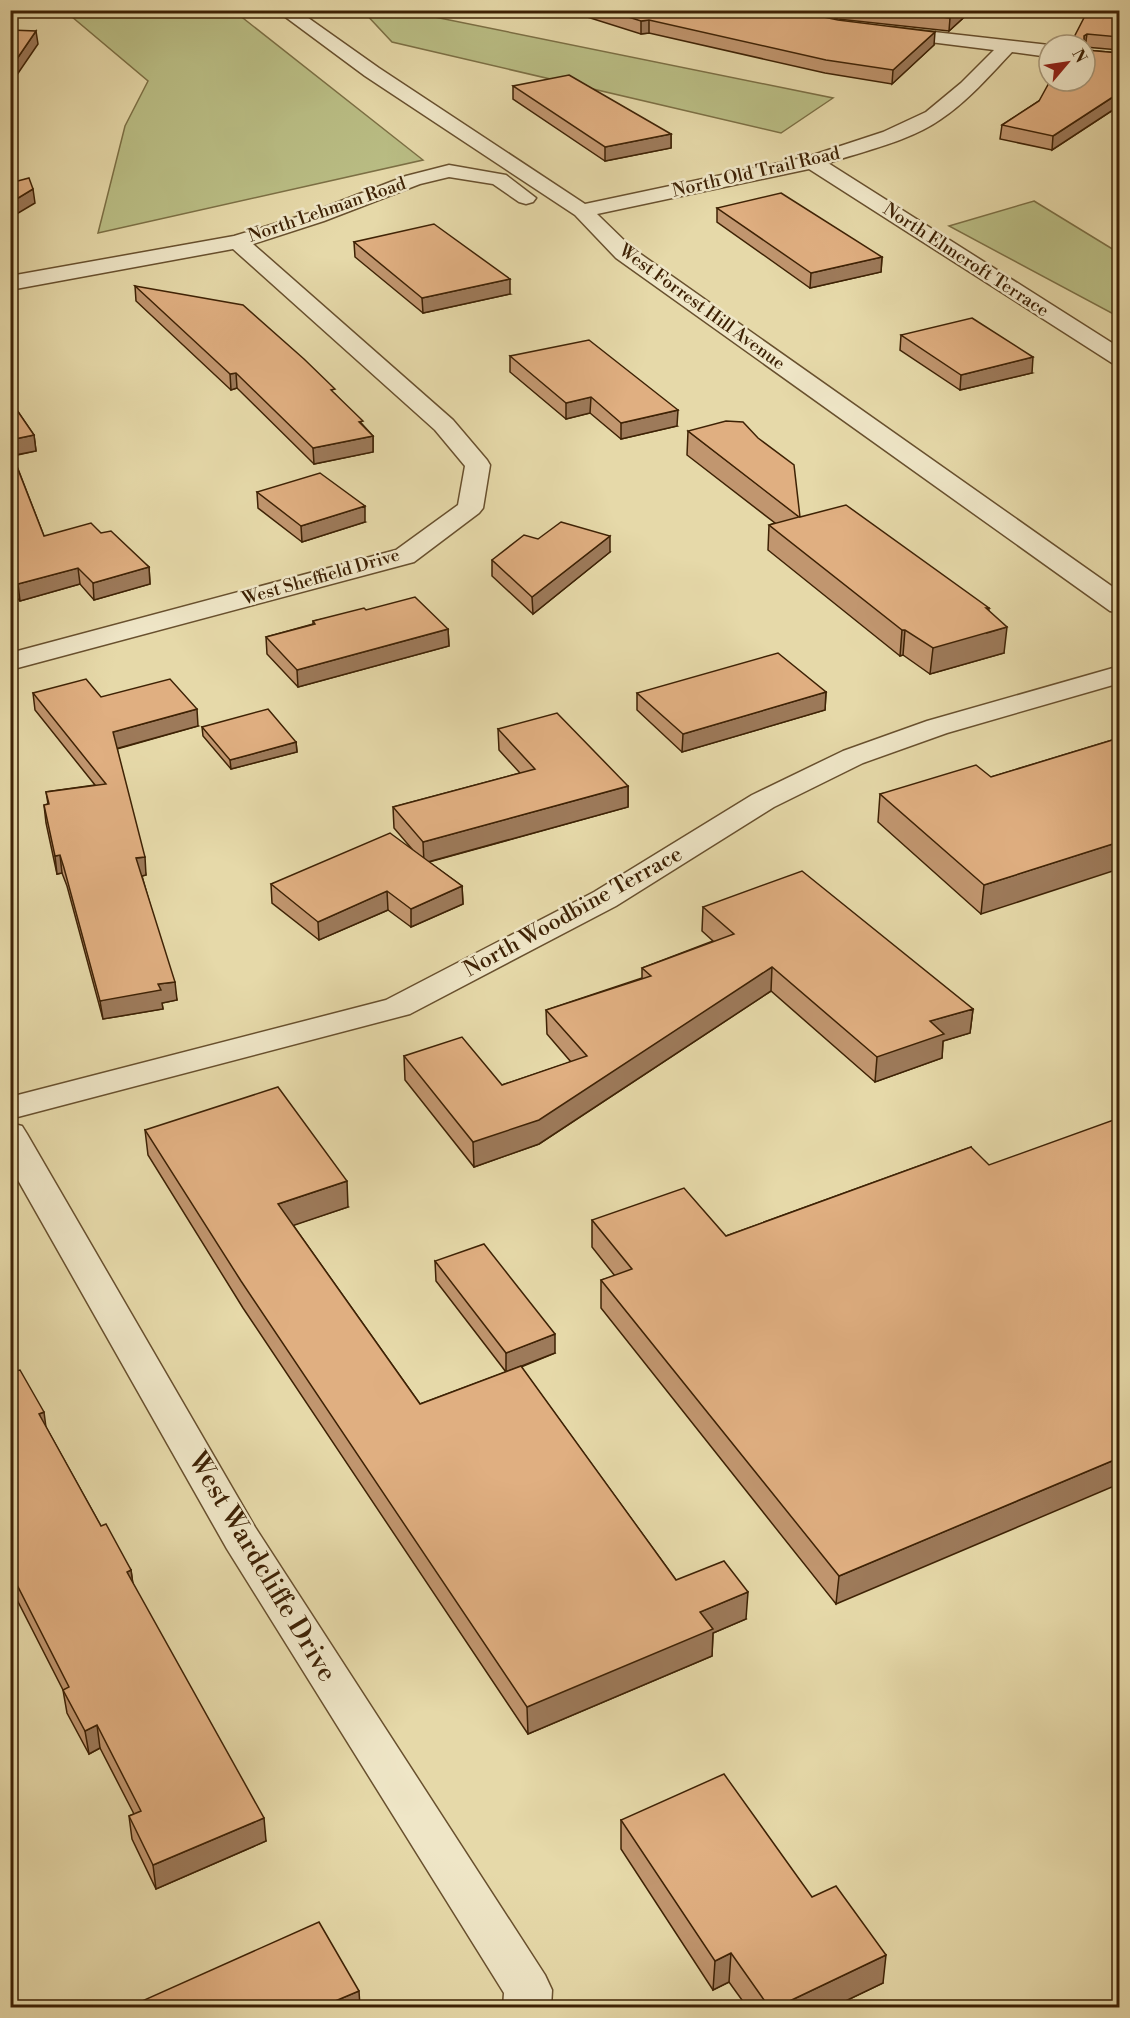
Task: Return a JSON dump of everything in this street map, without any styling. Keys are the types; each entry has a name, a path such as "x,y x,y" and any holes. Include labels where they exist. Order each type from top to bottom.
{"street":[{"name":"West Forrest Hill Avenue","path":"285,10 372,72 582,211 624,253 1119,605"},
{"path":"872,30 1037,50"},
{"name":"North Old Trail Road","path":"582,211 812,162 890,136 933,116 968,87 1006,47"},
{"name":"North Elmcroft Terrace","path":"812,162 1119,358"},
{"name":"North Lehman Road","path":"10,283 238,242 317,217 413,180 449,171 473,173 499,179 543,210"},
{"path":"578,236 624,253"},
{"name":"West Sheffield Drive","path":"10,662 405,556 470,508 478,465 444,425 238,242"},
{"name":"North Woodbine Terrace","path":"10,1108 398,1007 604,898 763,801 853,757 937,727 1119,674"},
{"name":"West Wardcliffe Drive","path":"10,1134 241,1538 528,1999"}],"green space":[{"path":"65,11 234,11 423,160 98,233 125,126 148,81"},
{"path":"363,11 405,11 833,98 781,133 392,42"},
{"path":"1034,201 1119,253 1119,317 949,226"}],"building":[{"path":"606,10 790,10 838,20 935,32 893,70 826,60 649,20 641,21"},
{"path":"880,10 959,10 950,18"},
{"path":"1088,10 1119,10 1119,37 1097,35 1097,33 1076,33"},
{"path":"10,30 36,31 10,69"},
{"path":"1097,51 1119,53 1119,93 1053,136 1002,125 1039,101 1043,93 1097,93"},
{"path":"569,75 671,134 605,147 513,86"},
{"path":"29,178 33,189 10,203 10,183"},
{"path":"781,193 882,257 811,273 717,208"},
{"path":"434,224 510,279 422,298 354,242"},
{"path":"135,286 243,305 335,389 331,390 363,421 359,422 373,436 313,448 236,373 230,374"},
{"path":"972,318 1033,357 961,375 901,335"},
{"path":"589,340 678,410 621,423 591,397 566,403 510,356"},
{"path":"10,400 34,435 10,440"},
{"path":"726,421 743,422 758,438 794,465 800,517 846,505 989,608 986,608 1007,627 933,648 902,630 769,525 799,517 688,431"},
{"path":"10,449 44,536 91,523 101,533 111,531 149,567 93,583 78,568 18,584 10,576"},
{"path":"320,473 365,506 301,526 257,492"},
{"path":"561,522 610,536 532,597 492,560 524,535 538,539"},
{"path":"415,597 448,629 297,670 266,637 315,624 313,621"},
{"path":"778,653 826,692 683,734 637,693"},
{"path":"86,679 101,697 170,679 197,709 113,732 145,857 136,858 175,982 158,984 161,990 100,1001 60,855 55,856 44,805 49,804 46,792 106,784 33,693"},
{"path":"268,709 296,742 230,760 202,727"},
{"path":"557,713 628,786 423,842 393,807 535,769 498,729"},
{"path":"1119,738 1119,842 984,885 880,794 976,765 991,777"},
{"path":"390,833 462,886 411,909 387,891 318,922 271,884"},
{"path":"802,871 973,1009 930,1021 944,1034 877,1057 772,967 539,1120 473,1142 404,1056 462,1037 502,1085 587,1056 546,1010 651,976 642,968 734,934 703,907"},
{"path":"278,1087 347,1181 278,1204 420,1404 521,1366 676,1580 724,1561 748,1592 700,1612 713,1629 527,1707 241,1281 145,1130"},
{"path":"1119,1118 1119,1458 839,1576 601,1280 632,1269 592,1220 684,1188 726,1236 971,1147 989,1165"},
{"path":"484,1244 555,1334 506,1353 435,1261"},
{"path":"10,1362 16,1371 20,1370 44,1412 39,1414 101,1526 106,1524 131,1570 127,1572 264,1818 153,1865 129,1816 141,1811 97,1725 85,1731 63,1690 69,1687 10,1571"},
{"path":"724,1774 812,1897 836,1886 886,1955 777,2007 769,2007 731,1953 715,1961 621,1820"},
{"path":"319,1922 359,1991 321,2007 145,2007 142,2001"}]}
